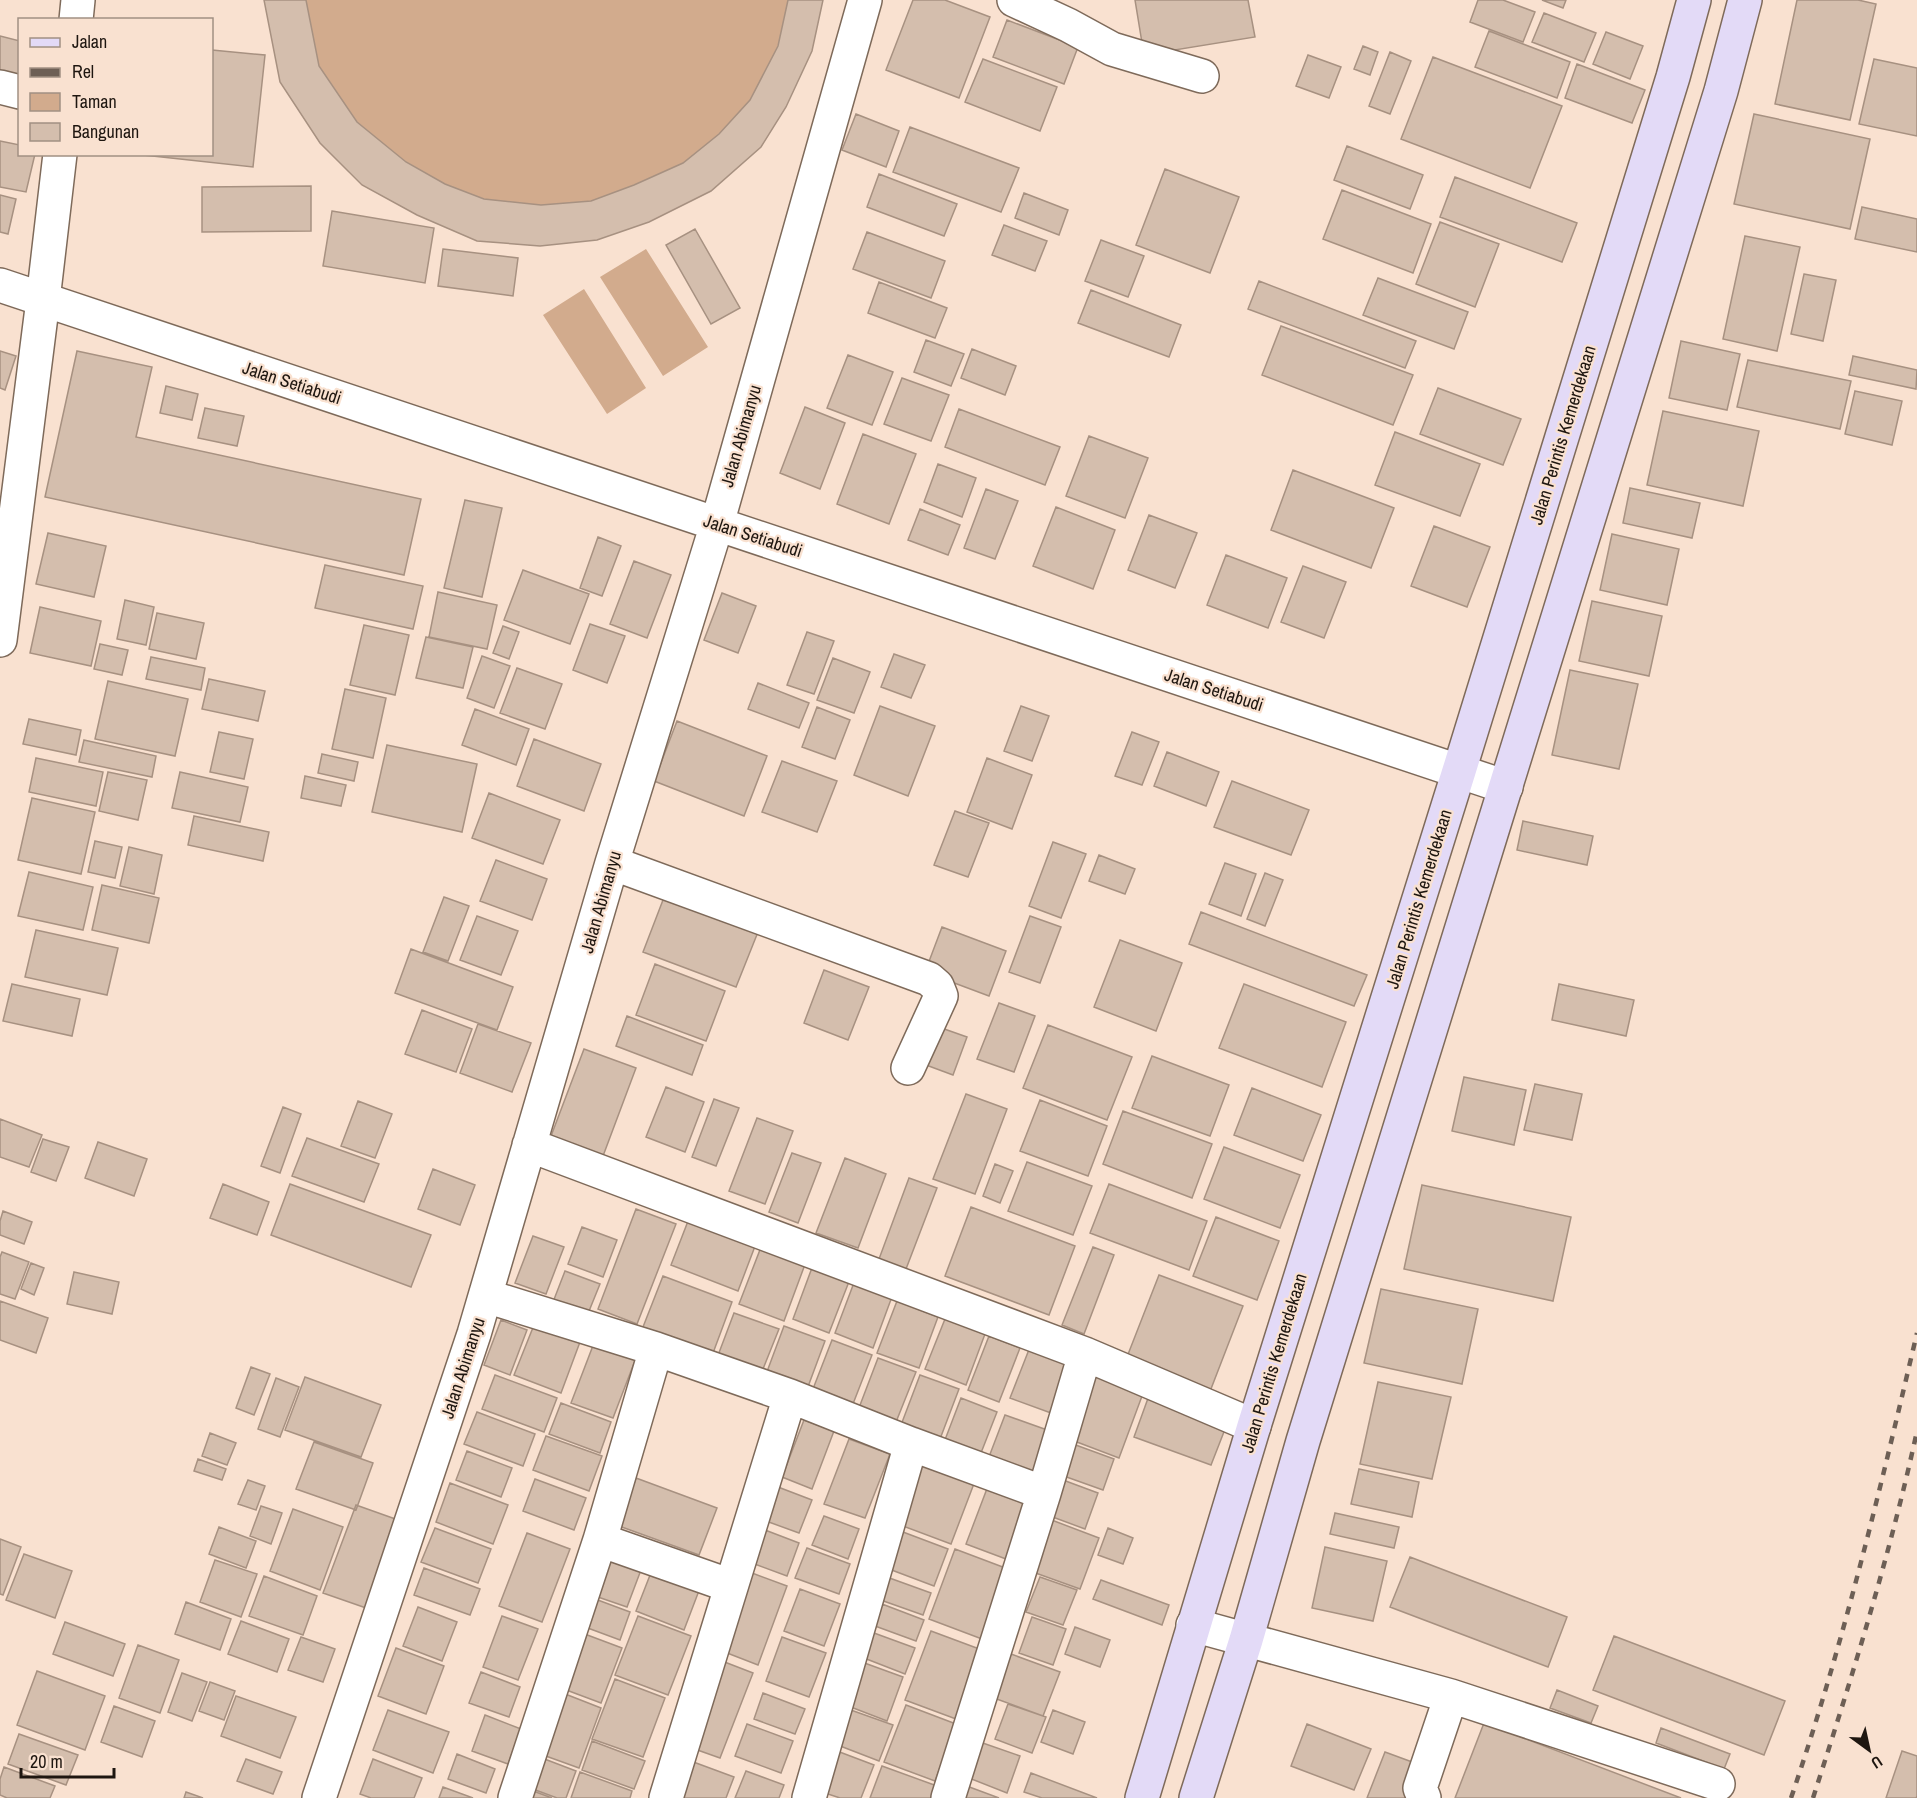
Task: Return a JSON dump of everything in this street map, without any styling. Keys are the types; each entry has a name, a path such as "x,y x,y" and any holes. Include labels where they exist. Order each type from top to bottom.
{"main road":[{"name":"Jalan Perintis Kemerdekaan","path":"1142,1798 1254,1426 1459,771 1694,0"},
{"path":"1196,1798 1246,1640 1303,1441 1718,102 1745,0"}],"street":[{"path":"76,18 78,0"},
{"name":"Jalan Abimanyu","path":"319,1798 486,1296 612,863 717,524 865,0"},
{"path":"1014,0 1112,49 1202,76"},
{"path":"0,87 18,92"},
{"path":"0,640 60,156"},
{"name":"Jalan Setiabudi","path":"0,285 1506,787"},
{"path":"612,863 929,979 937,986 941,996 908,1068"},
{"path":"529,1145 1085,1354 1254,1426"},
{"path":"486,1296 656,1349 790,1396 1044,1493"},
{"path":"515,1798 600,1540 656,1349"},
{"path":"948,1798 1044,1493 1085,1354"},
{"path":"666,1798 790,1396"},
{"path":"809,1798 911,1444"},
{"path":"600,1540 731,1586"},
{"path":"1193,1625 1451,1696 1718,1784"},
{"path":"1424,1798 1420,1788 1451,1696"}],"green space":[{"path":"264,0 823,0 812,51 786,107 761,147 711,191 649,222 540,246 477,241 417,215 362,185 320,143 280,82"},
{"path":"646,249 708,347 663,376 600,277"},
{"path":"584,289 646,388 607,414 543,315"}],"building":[{"path":"264,0 306,0 319,66 357,122 406,162 445,184 484,199 541,205 591,201 683,163 719,134 750,100 778,46 788,0 823,0 812,51 786,107 761,147 711,191 649,222 597,240 540,246 477,241 417,215 362,185 320,143 280,82"},
{"path":"913,0 945,0 990,17 959,98 886,70"},
{"path":"1135,0 1248,0 1255,37 1144,55"},
{"path":"1478,0 1503,0 1535,12 1523,42 1470,22"},
{"path":"1542,0 1566,0 1563,8"},
{"path":"1797,0 1858,0 1876,4 1850,120 1775,104"},
{"path":"1544,13 1596,33 1584,62 1532,42"},
{"path":"1007,20 1078,47 1064,84 993,57"},
{"path":"1489,31 1570,62 1557,98 1475,67"},
{"path":"1606,32 1643,46 1630,79 1593,64"},
{"path":"0,36 18,40 18,76 0,72"},
{"path":"1363,46 1378,52 1370,75 1354,69"},
{"path":"213,50 265,55 253,167 152,156 213,156"},
{"path":"1390,52 1411,61 1390,114 1369,106"},
{"path":"1308,55 1341,67 1329,98 1296,86"},
{"path":"1433,57 1562,106 1530,188 1401,139"},
{"path":"983,59 1057,87 1040,131 965,102"},
{"path":"1874,59 1917,68 1917,136 1859,124"},
{"path":"1577,64 1645,90 1632,123 1565,98"},
{"path":"856,114 899,131 886,167 842,150"},
{"path":"1754,114 1870,139 1850,229 1734,204"},
{"path":"910,127 1019,168 1001,212 893,172"},
{"path":"0,141 18,145 18,156 35,156 26,192 0,187"},
{"path":"1347,146 1423,175 1410,209 1334,180"},
{"path":"1165,169 1239,197 1210,273 1136,245"},
{"path":"879,174 957,204 944,236 867,207"},
{"path":"1455,177 1577,223 1562,262 1440,217"},
{"path":"311,186 311,231 202,232 202,187"},
{"path":"1342,190 1431,224 1413,273 1323,239"},
{"path":"1024,193 1068,210 1059,235 1015,218"},
{"path":"0,195 16,199 8,234 0,232"},
{"path":"1862,207 1917,219 1917,252 1855,239"},
{"path":"332,211 434,228 425,283 323,266"},
{"path":"1440,222 1499,244 1475,307 1416,284"},
{"path":"1004,225 1047,241 1035,271 992,255"},
{"path":"695,229 740,308 711,324 666,245"},
{"path":"867,232 945,261 931,298 853,269"},
{"path":"1745,236 1800,247 1777,351 1723,339"},
{"path":"1101,240 1144,256 1128,297 1085,281"},
{"path":"443,249 518,258 513,296 438,286"},
{"path":"1804,274 1836,280 1823,341 1791,334"},
{"path":"1378,278 1468,312 1454,349 1363,315"},
{"path":"1259,281 1416,341 1405,368 1248,309"},
{"path":"879,282 947,308 935,338 868,313"},
{"path":"1091,290 1181,325 1169,357 1078,323"},
{"path":"1281,326 1413,375 1393,425 1262,375"},
{"path":"926,340 964,354 951,386 914,372"},
{"path":"1681,341 1740,354 1727,410 1669,398"},
{"path":"972,349 1016,366 1005,395 961,378"},
{"path":"0,351 16,356 5,390 0,388"},
{"path":"77,351 152,367 136,437 421,499 404,575 45,497"},
{"path":"848,355 893,372 872,425 827,408"},
{"path":"1853,356 1917,370 1916,389 1849,375"},
{"path":"1748,360 1851,381 1840,429 1737,407"},
{"path":"902,378 949,395 931,441 884,424"},
{"path":"166,386 198,394 192,420 160,413"},
{"path":"1438,388 1521,419 1503,465 1420,434"},
{"path":"1855,391 1902,401 1892,445 1845,434"},
{"path":"805,407 845,423 820,489 780,473"},
{"path":"205,408 244,416 237,446 198,438"},
{"path":"959,409 1060,447 1045,485 945,447"},
{"path":"1663,411 1759,431 1743,506 1647,485"},
{"path":"1395,432 1480,464 1460,516 1375,485"},
{"path":"863,434 916,454 889,524 837,504"},
{"path":"1089,436 1148,458 1125,518 1066,496"},
{"path":"938,464 976,478 962,517 924,502"},
{"path":"1293,470 1394,508 1371,568 1271,530"},
{"path":"1630,488 1700,503 1692,538 1623,523"},
{"path":"986,489 1018,501 995,559 964,548"},
{"path":"465,500 502,508 482,597 444,588"},
{"path":"1056,507 1115,530 1093,589 1033,566"},
{"path":"920,509 960,525 948,555 908,540"},
{"path":"1149,515 1197,533 1175,588 1128,570"},
{"path":"1434,526 1490,547 1467,607 1411,586"},
{"path":"48,533 106,546 94,597 36,584"},
{"path":"1612,534 1679,549 1667,605 1600,590"},
{"path":"598,537 621,546 602,596 580,588"},
{"path":"1226,555 1287,578 1268,628 1207,605"},
{"path":"634,561 671,575 647,638 610,624"},
{"path":"325,565 423,586 413,629 315,608"},
{"path":"1303,566 1346,582 1324,638 1281,622"},
{"path":"523,570 589,594 570,644 504,620"},
{"path":"438,592 497,605 487,649 429,637"},
{"path":"722,593 756,606 738,653 704,640"},
{"path":"125,600 154,607 146,645 117,639"},
{"path":"1592,601 1662,616 1649,676 1579,661"},
{"path":"40,607 101,621 91,666 30,653"},
{"path":"157,613 204,623 196,659 149,649"},
{"path":"590,624 625,636 607,683 573,670"},
{"path":"364,625 409,635 395,695 350,685"},
{"path":"503,626 519,632 509,659 493,653"},
{"path":"807,632 834,641 814,694 787,685"},
{"path":"426,637 473,647 463,688 416,678"},
{"path":"100,644 128,650 122,675 94,669"},
{"path":"894,654 925,665 911,698 881,687"},
{"path":"482,656 510,666 494,708 467,698"},
{"path":"151,657 205,668 201,690 146,679"},
{"path":"833,658 870,672 854,713 817,700"},
{"path":"517,668 562,684 545,729 500,713"},
{"path":"1570,670 1638,684 1619,769 1552,755"},
{"path":"209,679 265,691 258,721 202,709"},
{"path":"108,681 188,699 175,756 95,739"},
{"path":"758,683 809,703 799,728 748,709"},
{"path":"345,689 386,698 373,758 332,749"},
{"path":"880,706 935,726 908,796 854,775"},
{"path":"1021,706 1049,716 1032,761 1004,751"},
{"path":"817,707 850,720 835,759 802,747"},
{"path":"475,709 529,729 516,765 462,745"},
{"path":"29,719 81,730 76,755 23,744"},
{"path":"677,721 767,756 744,816 654,781"},
{"path":"219,732 253,739 244,779 210,772"},
{"path":"1132,732 1159,742 1142,785 1115,776"},
{"path":"534,739 601,764 584,811 517,786"},
{"path":"84,740 156,756 152,777 79,762"},
{"path":"387,745 477,764 462,832 372,812"},
{"path":"1167,752 1219,772 1206,806 1154,786"},
{"path":"322,754 358,762 354,781 318,773"},
{"path":"36,758 103,772 96,806 29,792"},
{"path":"987,758 1032,775 1012,829 967,812"},
{"path":"782,761 837,781 817,832 762,812"},
{"path":"108,772 147,780 138,820 99,811"},
{"path":"180,772 248,787 240,822 172,808"},
{"path":"305,776 346,785 341,806 301,798"},
{"path":"1232,781 1309,810 1291,855 1214,827"},
{"path":"489,793 560,820 543,864 472,838"},
{"path":"32,798 95,812 81,874 18,860"},
{"path":"955,811 989,823 968,877 934,865"},
{"path":"194,816 269,832 263,861 188,845"},
{"path":"1523,821 1593,836 1587,865 1517,850"},
{"path":"95,841 122,847 115,878 88,872"},
{"path":"1053,842 1086,854 1061,918 1029,906"},
{"path":"129,847 162,855 154,894 120,886"},
{"path":"1099,855 1135,869 1125,894 1089,881"},
{"path":"496,860 547,879 532,920 480,901"},
{"path":"1225,863 1256,874 1241,916 1209,904"},
{"path":"29,872 93,887 83,930 18,916"},
{"path":"1265,873 1283,880 1265,926 1247,919"},
{"path":"102,885 159,898 149,943 92,930"},
{"path":"668,887 762,922 736,987 643,952"},
{"path":"444,897 469,906 448,961 423,952"},
{"path":"1201,912 1367,975 1354,1006 1189,944"},
{"path":"477,916 518,931 501,975 460,960"},
{"path":"1030,916 1061,927 1040,983 1009,972"},
{"path":"942,927 1006,951 989,996 925,972"},
{"path":"36,930 118,948 107,995 25,977"},
{"path":"1120,940 1182,963 1156,1031 1094,1007"},
{"path":"411,949 513,987 497,1030 395,993"},
{"path":"655,964 725,991 706,1041 636,1015"},
{"path":"824,970 869,987 848,1040 804,1023"},
{"path":"12,984 80,999 72,1036 3,1021"},
{"path":"1244,984 1346,1022 1322,1087 1219,1048"},
{"path":"1559,984 1634,1000 1626,1036 1552,1020"},
{"path":"999,1003 1035,1016 1014,1072 977,1059"},
{"path":"422,1010 472,1029 456,1072 405,1054"},
{"path":"627,1016 703,1045 692,1075 616,1046"},
{"path":"478,1024 531,1043 512,1092 460,1073"},
{"path":"933,1025 967,1037 953,1075 918,1062"},
{"path":"1048,1025 1132,1057 1107,1120 1023,1088"},
{"path":"584,1049 636,1068 600,1164 548,1144"},
{"path":"1152,1056 1229,1085 1210,1136 1132,1108"},
{"path":"1464,1077 1526,1090 1514,1145 1452,1131"},
{"path":"1535,1084 1582,1094 1572,1140 1524,1130"},
{"path":"666,1087 704,1102 685,1152 646,1137"},
{"path":"1252,1088 1321,1115 1303,1161 1234,1135"},
{"path":"966,1094 1007,1109 975,1194 933,1179"},
{"path":"714,1099 739,1108 716,1166 692,1157"},
{"path":"1040,1100 1107,1126 1088,1176 1020,1151"},
{"path":"358,1101 392,1114 375,1158 341,1146"},
{"path":"283,1107 301,1114 280,1173 261,1166"},
{"path":"1123,1111 1212,1144 1192,1198 1103,1164"},
{"path":"757,1118 793,1131 765,1204 729,1191"},
{"path":"0,1119 42,1135 29,1167 0,1157"},
{"path":"307,1138 379,1164 364,1202 292,1176"},
{"path":"43,1139 69,1147 56,1181 31,1172"},
{"path":"98,1142 147,1159 134,1196 85,1178"},
{"path":"1224,1147 1300,1175 1280,1228 1204,1199"},
{"path":"792,1153 821,1163 798,1223 769,1212"},
{"path":"845,1158 886,1174 858,1248 816,1233"},
{"path":"1027,1162 1092,1186 1073,1235 1008,1211"},
{"path":"995,1164 1013,1171 1000,1203 983,1196"},
{"path":"433,1169 475,1185 460,1225 418,1209"},
{"path":"909,1178 937,1188 906,1269 879,1259"},
{"path":"223,1184 269,1202 257,1235 210,1218"},
{"path":"290,1184 431,1235 411,1287 271,1235"},
{"path":"1109,1184 1207,1221 1189,1270 1090,1233"},
{"path":"1422,1185 1571,1217 1553,1301 1404,1269"},
{"path":"971,1207 1075,1246 1049,1315 945,1276"},
{"path":"636,1209 676,1224 637,1324 598,1309"},
{"path":"3,1211 32,1222 24,1244 0,1235"},
{"path":"690,1216 757,1241 738,1291 671,1265"},
{"path":"1216,1217 1279,1241 1257,1300 1193,1276"},
{"path":"582,1227 617,1240 603,1277 568,1264"},
{"path":"533,1236 564,1247 546,1294 515,1283"},
{"path":"763,1242 807,1259 784,1321 739,1304"},
{"path":"1093,1247 1114,1255 1084,1334 1062,1325"},
{"path":"2,1252 29,1262 15,1299 0,1294"},
{"path":"31,1263 44,1268 34,1295 21,1289"},
{"path":"813,1265 850,1279 829,1333 793,1319"},
{"path":"565,1271 600,1284 587,1316 553,1302"},
{"path":"74,1272 119,1282 112,1314 67,1304"},
{"path":"1159,1275 1243,1306 1209,1394 1125,1362"},
{"path":"663,1276 732,1302 713,1353 643,1327"},
{"path":"855,1280 893,1294 873,1348 835,1333"},
{"path":"1381,1289 1478,1309 1462,1384 1364,1363"},
{"path":"0,1301 48,1318 36,1353 0,1340"},
{"path":"897,1301 938,1317 919,1368 877,1353"},
{"path":"734,1313 779,1329 761,1374 717,1358"},
{"path":"945,1319 985,1334 966,1385 925,1369"},
{"path":"501,1320 527,1330 510,1375 484,1365"},
{"path":"534,1325 580,1342 561,1393 514,1375"},
{"path":"784,1326 825,1341 806,1392 765,1377"},
{"path":"989,1336 1020,1348 999,1402 968,1390"},
{"path":"832,1340 872,1355 851,1409 811,1394"},
{"path":"594,1343 636,1358 613,1418 571,1403"},
{"path":"1030,1347 1071,1362 1051,1413 1010,1398"},
{"path":"878,1358 916,1372 894,1427 857,1413"},
{"path":"251,1367 270,1374 254,1415 236,1408"},
{"path":"1095,1370 1145,1388 1119,1458 1069,1439"},
{"path":"495,1375 557,1398 544,1432 482,1409"},
{"path":"920,1375 959,1389 940,1439 901,1425"},
{"path":"305,1377 381,1405 361,1457 285,1430"},
{"path":"276,1378 299,1387 280,1437 258,1429"},
{"path":"1378,1382 1451,1397 1432,1479 1360,1464"},
{"path":"1151,1390 1229,1419 1211,1465 1134,1437"},
{"path":"961,1398 997,1412 979,1458 943,1445"},
{"path":"561,1403 611,1422 600,1453 549,1434"},
{"path":"477,1412 535,1434 523,1466 464,1444"},
{"path":"1005,1415 1050,1431 1031,1479 987,1462"},
{"path":"804,1420 834,1431 812,1489 782,1477"},
{"path":"210,1433 236,1443 227,1465 202,1456"},
{"path":"546,1436 602,1456 589,1491 533,1470"},
{"path":"849,1439 890,1454 865,1518 824,1504"},
{"path":"314,1442 373,1463 356,1510 296,1489"},
{"path":"1073,1444 1114,1459 1103,1490 1061,1475"},
{"path":"467,1451 512,1468 501,1497 456,1480"},
{"path":"198,1459 226,1469 222,1480 194,1471"},
{"path":"919,1460 975,1481 951,1544 895,1523"},
{"path":"1359,1469 1419,1482 1412,1517 1351,1504"},
{"path":"636,1478 717,1508 699,1555 619,1526"},
{"path":"535,1479 586,1498 574,1530 523,1511"},
{"path":"248,1480 265,1486 256,1510 238,1504"},
{"path":"1063,1480 1098,1493 1085,1529 1050,1516"},
{"path":"450,1483 508,1505 493,1544 436,1522"},
{"path":"988,1486 1029,1501 1006,1559 966,1544"},
{"path":"778,1487 812,1500 799,1533 766,1521"},
{"path":"356,1505 401,1521 369,1609 323,1593"},
{"path":"261,1506 282,1513 271,1544 250,1536"},
{"path":"293,1509 343,1527 320,1590 270,1571"},
{"path":"1335,1513 1399,1527 1394,1548 1330,1534"},
{"path":"824,1516 859,1529 848,1559 812,1545"},
{"path":"1049,1519 1099,1538 1080,1589 1030,1571"},
{"path":"219,1527 256,1541 246,1568 209,1554"},
{"path":"435,1528 491,1549 478,1583 421,1562"},
{"path":"1108,1528 1133,1538 1123,1564 1098,1555"},
{"path":"895,1529 948,1549 934,1586 881,1566"},
{"path":"765,1530 799,1543 787,1576 752,1563"},
{"path":"527,1533 570,1549 542,1622 499,1606"},
{"path":"0,1539 21,1547 3,1595 0,1594"},
{"path":"1325,1547 1387,1561 1373,1621 1312,1608"},
{"path":"807,1548 850,1564 839,1594 795,1578"},
{"path":"955,1549 1008,1569 982,1639 929,1619"},
{"path":"612,1551 644,1562 627,1607 595,1596"},
{"path":"24,1554 72,1571 55,1618 6,1600"},
{"path":"1410,1557 1567,1617 1548,1667 1390,1607"},
{"path":"215,1560 257,1574 241,1617 200,1602"},
{"path":"424,1568 480,1589 470,1615 414,1595"},
{"path":"652,1570 700,1588 684,1630 636,1611"},
{"path":"752,1573 787,1586 758,1665 722,1651"},
{"path":"264,1576 317,1596 303,1635 249,1616"},
{"path":"884,1576 931,1593 923,1615 875,1598"},
{"path":"1040,1577 1077,1590 1063,1625 1026,1612"},
{"path":"1101,1580 1169,1605 1162,1625 1093,1599"},
{"path":"800,1589 840,1604 824,1646 784,1631"},
{"path":"587,1596 630,1612 620,1640 577,1624"},
{"path":"186,1602 231,1619 220,1650 175,1634"},
{"path":"882,1604 924,1620 916,1641 875,1626"},
{"path":"418,1607 457,1622 442,1661 403,1646"},
{"path":"502,1616 538,1629 518,1680 483,1667"},
{"path":"638,1616 691,1636 668,1695 615,1675"},
{"path":"1032,1617 1066,1629 1053,1665 1019,1653"},
{"path":"241,1621 289,1639 277,1672 228,1654"},
{"path":"65,1622 125,1644 113,1676 53,1654"},
{"path":"1075,1627 1110,1640 1100,1667 1065,1654"},
{"path":"574,1630 622,1648 601,1703 553,1685"},
{"path":"931,1631 982,1650 956,1719 905,1700"},
{"path":"874,1633 915,1648 905,1674 864,1658"},
{"path":"1614,1636 1785,1701 1764,1755 1593,1690"},
{"path":"301,1637 335,1649 323,1682 288,1670"},
{"path":"782,1637 826,1653 809,1697 766,1681"},
{"path":"138,1645 179,1660 160,1713 119,1698"},
{"path":"396,1648 444,1666 426,1714 378,1696"},
{"path":"1011,1654 1060,1672 1043,1716 994,1698"},
{"path":"722,1661 753,1673 720,1758 689,1747"},
{"path":"859,1661 903,1677 887,1721 843,1704"},
{"path":"37,1671 105,1696 85,1750 17,1725"},
{"path":"481,1672 520,1687 509,1717 469,1703"},
{"path":"182,1673 207,1682 192,1721 168,1712"},
{"path":"615,1679 665,1698 643,1757 592,1739"},
{"path":"210,1682 235,1691 224,1720 199,1711"},
{"path":"555,1690 601,1708 579,1768 532,1751"},
{"path":"1557,1690 1598,1706 1591,1723 1550,1708"},
{"path":"763,1693 805,1709 795,1734 754,1719"},
{"path":"236,1696 296,1717 280,1758 221,1736"},
{"path":"1008,1704 1046,1717 1032,1753 995,1739"},
{"path":"906,1705 956,1724 935,1781 884,1762"},
{"path":"114,1706 155,1721 142,1757 101,1742"},
{"path":"848,1709 893,1725 879,1761 835,1744"},
{"path":"388,1710 449,1732 433,1773 373,1750"},
{"path":"1053,1710 1085,1722 1073,1754 1041,1742"},
{"path":"485,1715 521,1729 508,1764 472,1751"},
{"path":"1484,1723 1681,1798 1455,1798"},
{"path":"747,1724 793,1741 781,1773 735,1756"},
{"path":"1307,1724 1371,1749 1354,1790 1291,1766"},
{"path":"1661,1728 1730,1754 1724,1769 1656,1743"},
{"path":"19,1734 78,1755 66,1785 8,1764"},
{"path":"592,1741 645,1761 634,1789 582,1770"},
{"path":"977,1741 1020,1756 1007,1793 964,1776"},
{"path":"837,1751 874,1765 861,1798 840,1798 822,1792"},
{"path":"1902,1751 1917,1756 1917,1796 1916,1798 1886,1798"},
{"path":"1385,1752 1423,1766 1411,1798 1367,1798"},
{"path":"457,1754 495,1769 486,1793 448,1779"},
{"path":"534,1755 576,1771 566,1798 557,1798 522,1785"},
{"path":"246,1759 282,1772 273,1794 237,1781"},
{"path":"373,1759 422,1778 414,1798 371,1798 360,1794"},
{"path":"688,1760 734,1777 726,1798 673,1798"},
{"path":"882,1766 937,1786 932,1798 870,1798"},
{"path":"4,1767 55,1786 50,1798 7,1798 0,1795 0,1779"},
{"path":"746,1771 784,1785 779,1798 735,1798"},
{"path":"580,1772 632,1791 630,1798 571,1798"},
{"path":"1031,1773 1097,1798 1042,1798 1024,1792"},
{"path":"964,1785 999,1798 960,1798"},
{"path":"443,1787 473,1798 439,1798"},
{"path":"525,1788 552,1798 521,1798"},
{"path":"186,1792 203,1798 184,1798"}],"railway":[{"path":"1791,1798 1844,1625 1875,1509 1917,1333"},
{"path":"1813,1798 1883,1570 1917,1431"}]}
